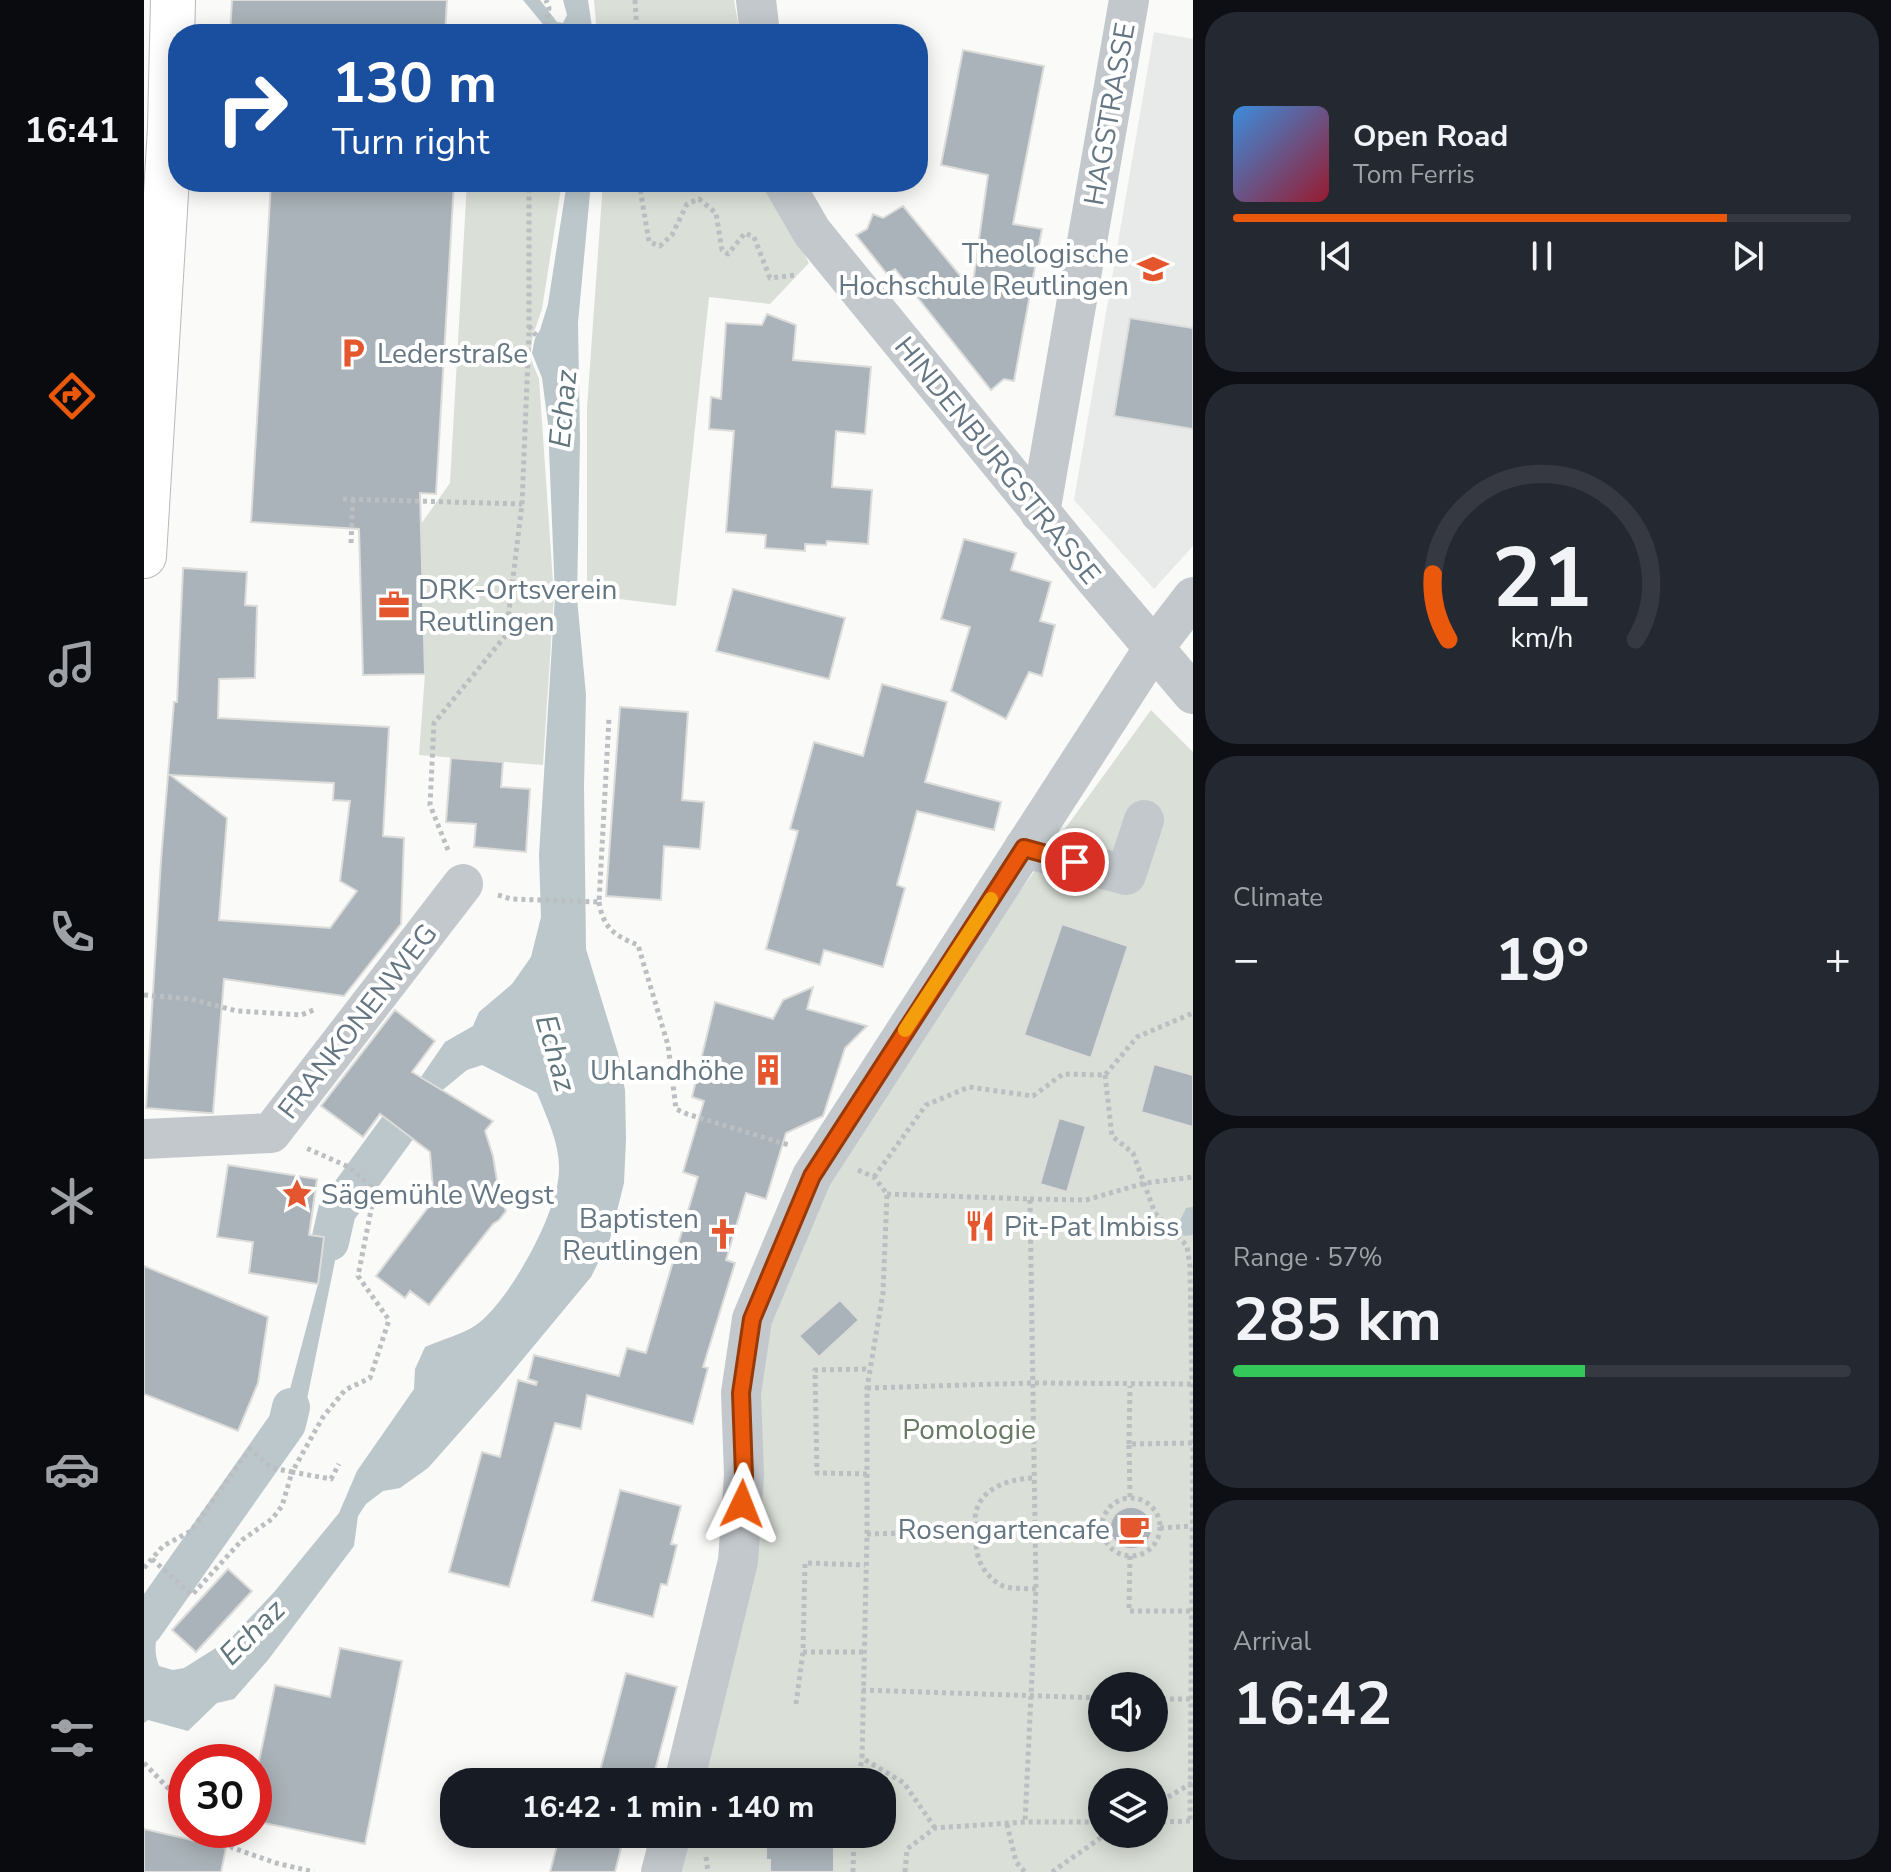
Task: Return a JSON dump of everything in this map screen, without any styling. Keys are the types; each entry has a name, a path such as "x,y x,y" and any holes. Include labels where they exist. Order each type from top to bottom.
{"main road":[{"path":"172,24 173,0"},
{"path":"144,556 148,413 168,154"}],"street":[{"path":"756,0 759,24"},
{"name":"HAGSTRASSE","path":"1040,513 1129,0"},
{"name":"HINDENBURGSTRASSE","path":"789,192 812,232 1040,513 1193,694"},
{"path":"687,1768 738,1561 744,1475 741,1393 752,1319 812,1176 1153,649 1193,597"},
{"path":"1024,848 1126,875 1144,820"},
{"name":"FRANKONENWEG","path":"144,1139 271,1133 463,884"},
{"path":"661,1872 667,1848"}],"path":[{"path":"546,0 549,8 546,24"},
{"path":"635,0 636,24"},
{"path":"463,884 430,805 434,723 506,635 522,504 531,347 529,192"},
{"path":"641,192 649,242 660,246 672,235 687,204 699,199 716,213 722,250 728,254 745,233 754,237 770,278 790,274 803,276"},
{"path":"529,325 538,338"},
{"path":"343,499 522,504"},
{"path":"351,543 353,499"},
{"path":"609,718 599,902 604,924 617,937 638,945 668,1045 676,1109 781,1142"},
{"path":"511,899 599,902"},
{"path":"144,995 190,999 237,1011 301,1015 331,1003 368,1008"},
{"path":"1168,1822 1192,1822 1190,1266 1187,1246 1155,1213 1133,1153 1112,1136 1105,1075 1137,1037 1193,1013"},
{"path":"874,1177 926,1105 969,1087 1033,1096 1063,1074 1105,1075"},
{"path":"824,1155 874,1177 887,1194 883,1293 867,1388 867,1534 860,1768"},
{"path":"152,1559 192,1595 242,1540 272,1519 282,1506 292,1472 330,1408 345,1390 370,1378 389,1320 358,1276 375,1190 349,1167"},
{"path":"887,1194 1086,1200 1145,1183 1193,1177"},
{"path":"1025,1822 1036,1589 1030,1199"},
{"path":"1187,1246 1192,1239"},
{"path":"867,1474 817,1473 815,1370 870,1369"},
{"path":"867,1388 1032,1383 1192,1384"},
{"path":"1130,1386 1130,1497"},
{"path":"1129,1444 1193,1443"},
{"path":"144,1568 163,1546 191,1531 250,1449 272,1468 331,1479 339,1464"},
{"path":"1036,1478 1017,1478 1003,1483 985,1496 976,1511 975,1551 990,1577 1002,1586 1036,1589"},
{"path":"1130,1497 1148,1503 1159,1518 1160,1528 1154,1545 1139,1555 1130,1556 1114,1550 1102,1528 1103,1519 1113,1504 1130,1497"},
{"path":"1160,1528 1192,1526"},
{"path":"867,1534 1102,1528"},
{"path":"1130,1556 1129,1611 1193,1611"},
{"path":"796,1704 803,1652 805,1563 865,1565"},
{"path":"803,1652 863,1652"},
{"path":"862,1690 1088,1698"},
{"path":"1168,1699 1192,1699"},
{"path":"862,1758 904,1783 935,1828"},
{"path":"144,1763 168,1788"},
{"path":"1168,1797 1192,1783"},
{"path":"905,1872 907,1849 935,1828 1025,1822 1088,1822"},
{"path":"1007,1824 1016,1862 1025,1872"},
{"path":"1052,1872 1088,1847"},
{"path":"233,1848 314,1872"},
{"path":"853,1872 854,1848"}],"shaded area":[{"name":"Theologische Hochschule Reutlingen","path":"1154,32 1193,39 1193,546 1154,589 1074,500"}],"green space":[{"path":"594,0 734,0 738,24 596,24"},
{"path":"466,192 560,192 542,309 533,335 530,357 539,379 554,596 543,765 419,755 425,674 421,524 450,483"},
{"path":"602,192 772,192 809,263 770,304 709,297 676,606 587,595 587,408"},
{"name":"Pomologie","path":"1151,710 1193,752 1193,1872 668,1872 674,1848 896,1848 896,1768 691,1768 744,1395 813,1177"}],"water":[{"path":"523,0 540,0 557,22 563,23 567,15 563,0 588,0 592,24 543,24"},
{"name":"Echaz","path":"565,192 590,192 578,323 580,439 577,598 586,695 586,949 618,1053 625,1090 624,1183 610,1239 591,1277 428,1468 400,1488 383,1491 366,1504 358,1516 354,1546 268,1660 234,1699 217,1703 188,1731 148,1720 144,1723 144,1610 163,1589 177,1601 156,1639 159,1666 173,1670 184,1668 230,1639 275,1591 339,1513 357,1471 414,1389 415,1369 425,1347 476,1325 503,1297 530,1254 557,1187 557,1151 537,1093 482,1065 467,1070 434,1097 410,1093 445,1042 473,1026 479,1012 512,984 531,957 541,917 539,855 555,596 548,424 542,378 532,353 548,304"},
{"path":"398,1110 413,1122 380,1167 363,1154"},
{"path":"338,1188 358,1204 340,1236 304,1414 296,1433 276,1461 259,1447 282,1419 318,1284 326,1212"},
{"path":"1193,1207 1193,1235 1183,1236 1179,1223 1186,1208"},
{"path":"250,1464 266,1478 250,1507 192,1580 175,1568 231,1499"}],"building":[{"path":"232,0 447,0 446,24 231,24"},
{"path":"963,50 1044,66 1013,224 1042,229 1014,381 1004,379 991,390 895,269 887,274 856,235 867,229 873,214 883,218 903,206 972,290 988,175 941,165"},
{"name":"Lederstraße","path":"270,192 453,192 436,494 420,493 425,674 363,675 359,529 251,522"},
{"path":"767,314 796,325 793,360 871,367 865,434 836,431 832,487 872,490 868,544 827,541 826,545 805,544 805,551 765,548 766,535 726,532 734,431 709,429 711,397 721,399 726,323 762,325"},
{"path":"1130,318 1193,328 1193,429 1114,416"},
{"path":"964,539 1016,553 1011,570 1051,582 1040,621 1055,625 1042,676 1029,672 1006,719 951,691 970,627 941,619"},
{"path":"183,568 247,572 245,605 257,606 255,678 219,679 218,718 389,727 383,836 404,838 401,924 344,996 224,979 213,1113 146,1108 161,860 174,702 177,702","holes":["170,775 334,783 333,800 350,801 340,881 357,891 330,928 219,920 227,818"]},
{"path":"733,589 845,618 829,679 716,651"},
{"path":"882,684 947,702 925,782 1001,802 994,830 917,811 897,885 905,888 883,967 824,950 820,965 766,949 798,831 790,829 814,742 863,756"},
{"path":"620,707 688,712 682,800 704,802 700,849 664,846 661,900 606,896"},
{"path":"451,758 503,762 501,787 530,789 526,852 474,847 476,824 446,822"},
{"path":"1062,924 1128,946 1091,1058 1024,1035"},
{"path":"813,987 807,1009 867,1026 845,1048 823,1116 786,1133 766,1199 746,1193 726,1260 735,1263 703,1367 708,1368 693,1424 587,1395 581,1429 555,1423 509,1587 449,1572 482,1452 500,1457 518,1380 536,1385 537,1382 528,1379 534,1355 619,1376 627,1348 646,1353 698,1177 683,1172 704,1101 692,1097 715,1002 773,1019 783,1000"},
{"path":"395,1010 435,1041 412,1072 493,1121 485,1131 506,1211 429,1305 410,1291 405,1298 376,1276 436,1197 444,1198 433,1190 430,1152 380,1114 363,1137 321,1106"},
{"path":"1154,1064 1193,1075 1193,1127 1141,1112"},
{"path":"1059,1118 1086,1126 1067,1192 1040,1184"},
{"path":"228,1165 317,1179 309,1235 324,1237 318,1284 249,1273 253,1242 217,1237"},
{"path":"144,1266 268,1317 258,1383 238,1431 144,1394"},
{"path":"840,1300 859,1320 819,1357 799,1336"},
{"path":"620,1490 681,1506 671,1544 677,1545 667,1585 661,1584 653,1617 592,1601"},
{"path":"1131,1507 1146,1513 1152,1528 1146,1543 1131,1549 1116,1543 1110,1528 1116,1513"},
{"path":"228,1569 252,1591 196,1652 172,1630"},
{"path":"340,1648 402,1661 365,1844 272,1825 272,1744 263,1744 275,1685 330,1697"},
{"path":"626,1673 677,1687 656,1768 601,1768"},
{"path":"144,1829 168,1835 168,1848 226,1848 221,1872 144,1872"},
{"path":"556,1848 621,1848 615,1872 550,1872"},
{"path":"766,1848 834,1848 834,1872 770,1872 770,1860 766,1860"}],"waterway":[{"path":"330,1242 337,1211 402,1122"},
{"path":"144,1627 287,1424 291,1407"}],"slow traffic":[{"path":"905,1030 991,899"}],"place":[{"name":"Theologische Hochschule Reutlingen","path":"1153,269"},
{"name":"Lederstraße","path":"353,353"},
{"name":"DRK-Ortsverein Reutlingen","path":"394,605"},
{"name":"Uhlandhöhe","path":"768,1070"},
{"name":"Sägemühle Wegst","path":"297,1194"},
{"name":"Pit-Pat Imbiss","path":"980,1226"},
{"name":"Baptisten Reutlingen","path":"723,1234"},
{"name":"Rosengartencafe","path":"1134,1529"}],"route":[{"path":"742,1504 741,1393 752,1319 812,1176 1024,848 1075,862"}]}
